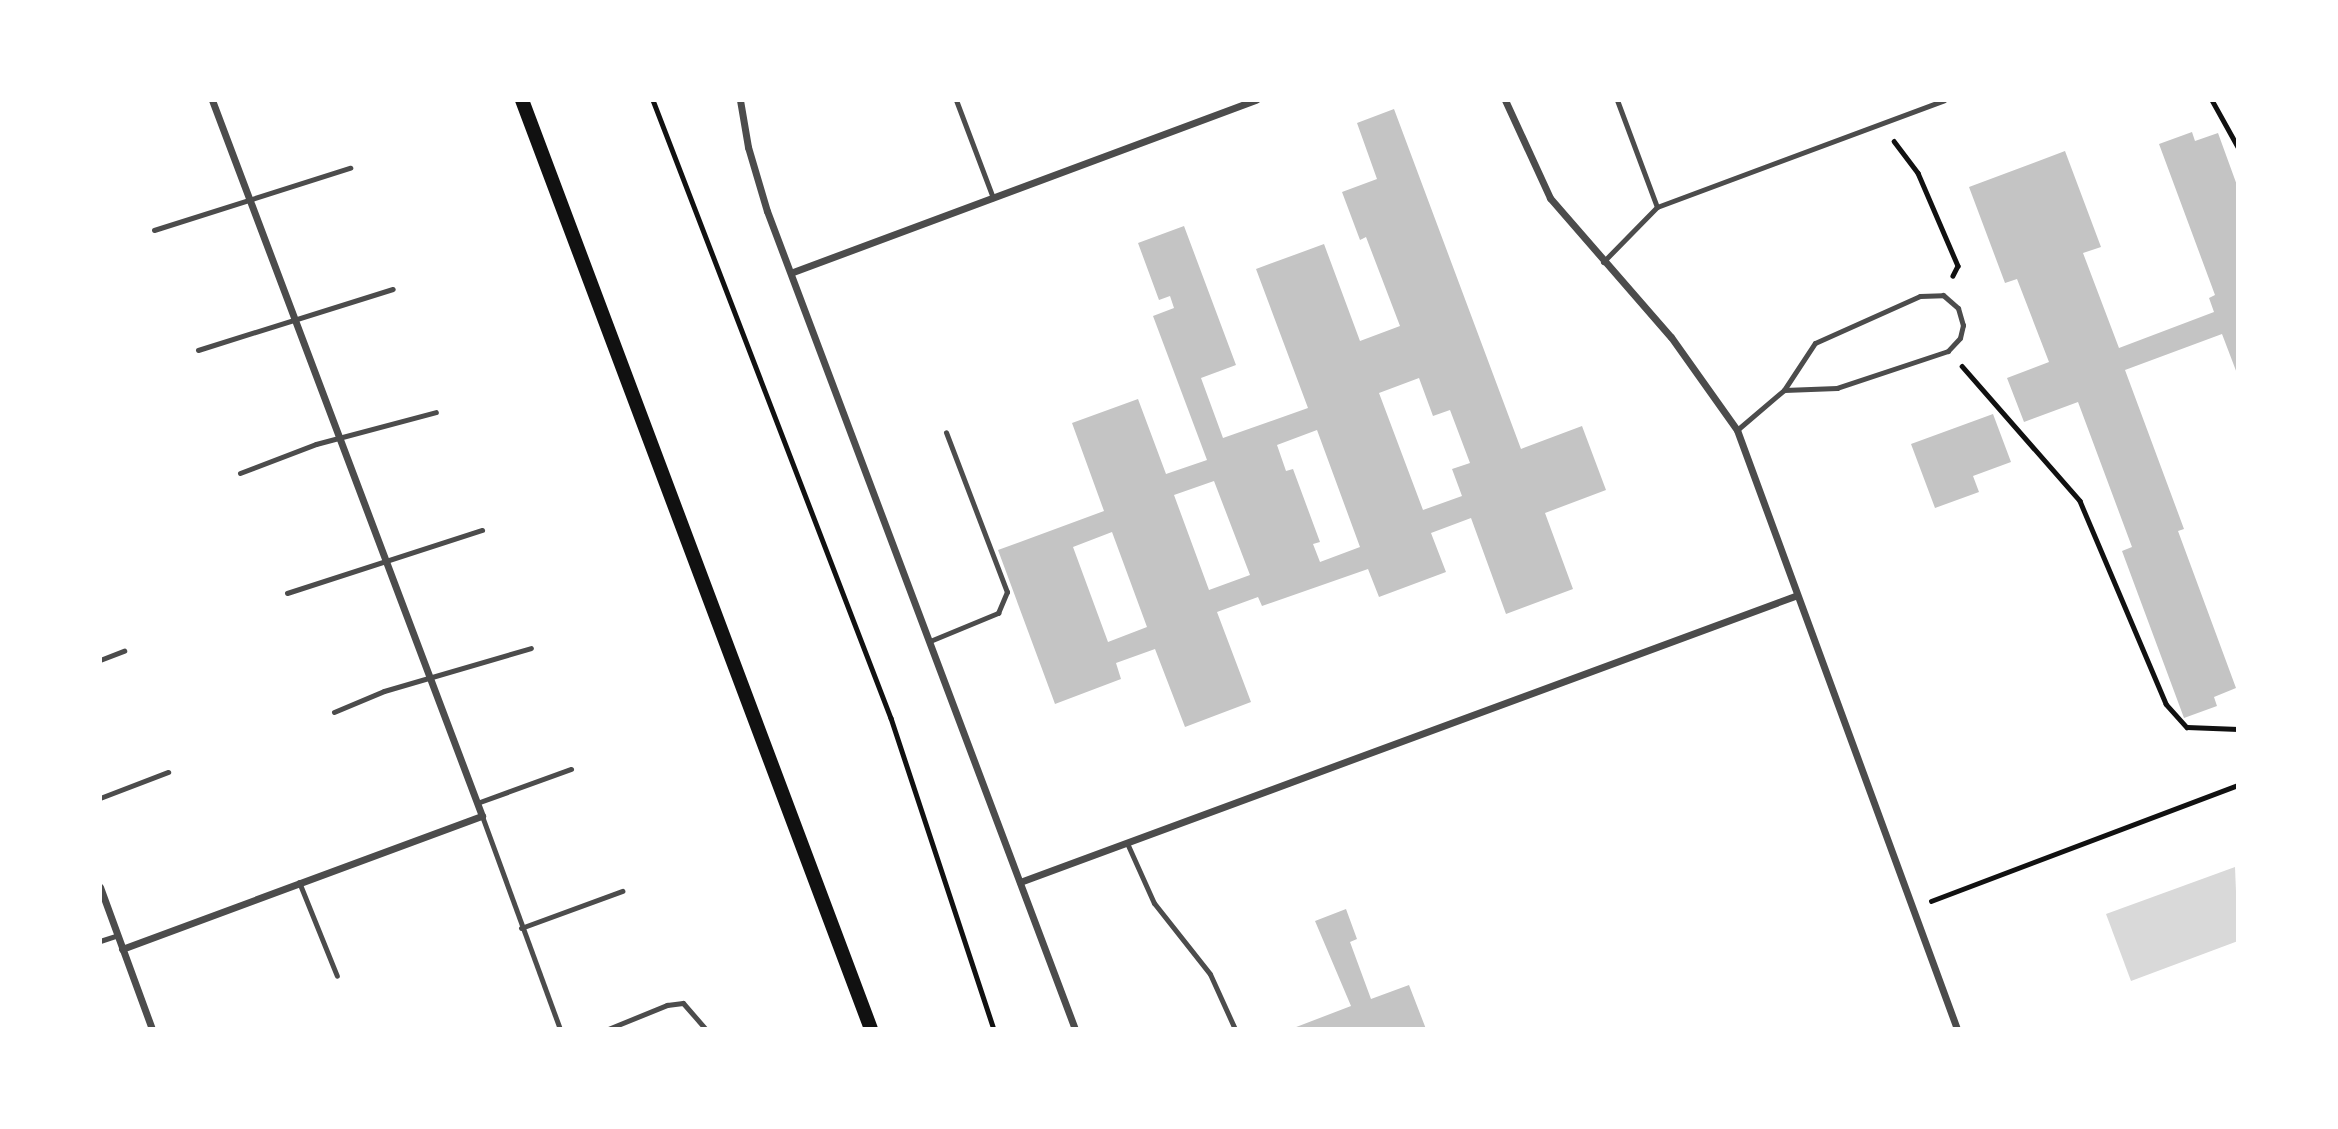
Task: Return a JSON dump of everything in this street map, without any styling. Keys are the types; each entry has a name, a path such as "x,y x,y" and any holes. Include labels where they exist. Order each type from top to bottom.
{"main road":[{"path":"522,100 871,1029"}],"street":[{"path":"122,949 482,816 212,100"},
{"path":"740,100 752,160 1075,1029"},
{"path":"793,272 1256,100"},
{"path":"1505,100 1550,198 1602,262 1671,337 1737,430 1795,596 1957,1029"},
{"path":"1020,881 1795,596"},
{"path":"100,887 152,1029"}],"lane":[{"path":"956,100 993,198"},
{"path":"1617,100 1657,207"},
{"path":"1602,262 1657,207 1944,100"},
{"path":"154,230 351,168"},
{"path":"198,350 393,289"},
{"path":"1737,430 1784,390 1815,343 1920,296 1943,295 1958,308 1963,325 1948,351 1837,388 1784,390"},
{"path":"240,473 338,440 436,412"},
{"path":"930,641 998,613 1007,592 946,432"},
{"path":"287,593 383,559 482,530"},
{"path":"334,712 430,678 531,648"},
{"path":"100,660 124,651"},
{"path":"477,803 571,769"},
{"path":"100,798 168,772"},
{"path":"482,816 560,1029"},
{"path":"1127,843 1154,903 1210,974 1235,1029"},
{"path":"299,882 337,976"},
{"path":"521,928 622,891"},
{"path":"100,941 118,935"},
{"path":"608,1029 667,1004 683,1003 706,1029"}],"path":[{"path":"653,100 891,718 994,1029"},
{"path":"2212,100 2238,147"},
{"path":"1881,123 1918,173 1958,266 1943,295"},
{"path":"1948,351 2080,501 2166,704 2188,727 2238,729"},
{"path":"1912,908 2238,785"}],"shaded area":[{"path":"2235,867 2238,941 2131,981 2106,914"}],"building":[{"path":"1394,109 1521,449 1582,426 1606,490 1545,513 1573,589 1506,614 1471,518 1431,533 1446,572 1379,597 1368,569 1262,606 1258,597 1217,612 1251,702 1185,727 1155,649 1116,663 1121,679 1055,704 998,550 1104,511 1072,423 1138,399 1166,474 1207,460 1153,316 1174,308 1170,296 1159,300 1138,243 1184,226 1236,365 1201,378 1223,438 1308,408 1256,269 1324,244 1360,341 1400,326 1366,237 1360,240 1342,192 1377,179 1357,123","holes":["1419,378 1433,416 1450,410 1470,463 1452,469 1462,496 1423,510 1379,393","1317,430 1360,547 1320,562 1313,544 1320,542 1293,469 1286,471 1277,445","1214,481 1250,575 1209,590 1174,495","1112,532 1147,627 1108,642 1073,547"]},
{"path":"2192,132 2195,141 2218,133 2238,188 2238,376 2222,334 2125,370 2184,529 2178,531 2236,688 2214,697 2217,706 2184,718 2122,551 2132,547 2078,402 2024,422 2007,378 2049,362 2017,279 2005,283 1969,187 2065,151 2101,247 2083,253 2119,348 2214,312 2209,298 2215,295 2159,144"},
{"path":"1993,414 2011,462 1973,476 1979,492 1935,508 1911,444"},
{"path":"1346,909 1357,939 1350,942 1371,999 1409,985 1426,1029 1291,1029 1351,1006 1315,921"}]}
